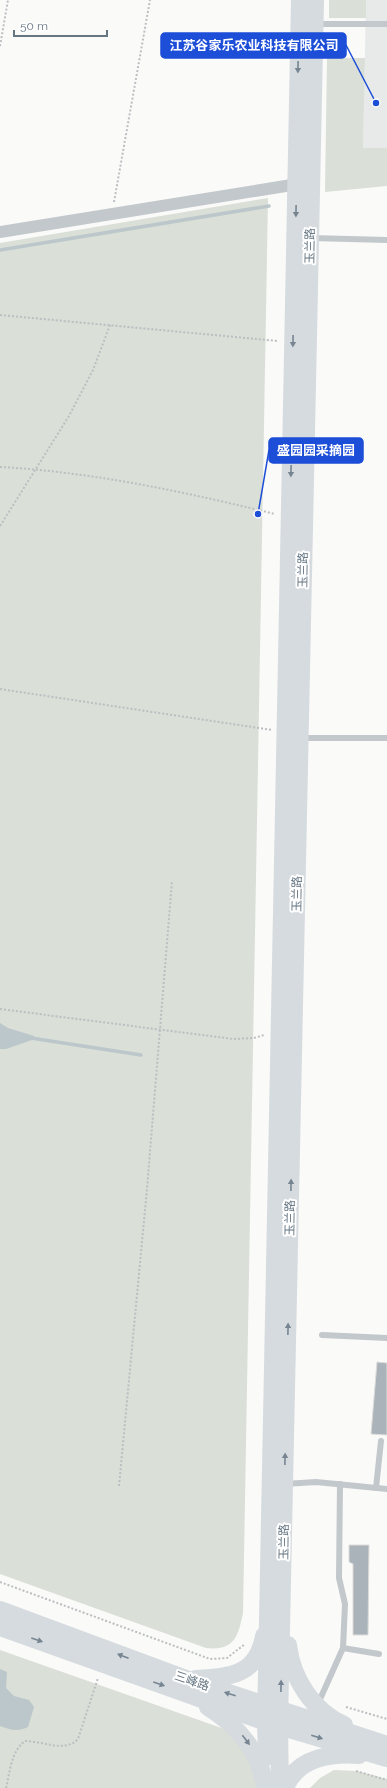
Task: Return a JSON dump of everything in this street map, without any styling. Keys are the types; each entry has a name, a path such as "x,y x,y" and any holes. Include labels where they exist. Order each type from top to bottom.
{"street":[{"name":"玉兰路","path":"268,1788 273,1716 276,1602 293,734 293,342 304,183 307,24 300,0"},
{"name":"玉兰路","path":"307,24 315,0"},
{"path":"0,232 304,183"},
{"name":"玉兰路","path":"278,1485 280,1030 293,734 310,238 304,183"},
{"path":"184,1685 244,1671 254,1661 262,1645 276,1602"},
{"path":"276,1602 289,1658 297,1677 312,1702 333,1720 384,1750"},
{"name":"三峰路","path":"0,1610 184,1685"},
{"name":"三峰路","path":"0,1627 184,1685 273,1716 384,1750"},
{"path":"184,1685 218,1713 246,1740 257,1757 264,1778 265,1788"},
{"name":"玉兰路","path":"273,1716 280,1788"},
{"path":"286,1788 290,1778 301,1766 322,1757 384,1750"}],"lane":[{"path":"307,24 387,24"},
{"path":"310,238 387,240"},
{"path":"293,734 306,738 387,738"},
{"path":"322,1335 387,1338"},
{"path":"376,1488 381,1441"},
{"path":"278,1485 316,1482 387,1489"},
{"path":"321,1697 343,1648 345,1604 339,1578 340,1484"},
{"path":"343,1648 379,1654"}],"path":[{"path":"0,46 8,0"},
{"path":"112,214 150,0"},
{"path":"0,315 293,342"},
{"path":"0,526 69,416 93,370 110,326"},
{"path":"0,467 66,471 222,501 282,516"},
{"path":"0,689 293,734"},
{"path":"119,1486 172,881"},
{"path":"0,1009 233,1039 254,1038 280,1030"},
{"path":"0,1582 210,1659 227,1658 248,1642"},
{"path":"6,1788 15,1753 20,1745 25,1741 65,1746 72,1745 78,1739 98,1678"}],"shaded area":[{"path":"329,0 366,0 366,18 329,18"},
{"path":"366,0 387,0 387,148 363,148"},
{"path":"327,58 365,58 363,148 387,148 387,186 325,192"},
{"path":"268,198 243,1613 239,1629 233,1641 229,1645 223,1647 206,1648 0,1574 0,243"},
{"path":"0,1023 8,1028 34,1036 35,1039 6,1049 0,1049"},
{"path":"0,1650 230,1731 254,1766 257,1788 0,1788"},
{"path":"0,1669 7,1672 6,1688 14,1696 29,1700 34,1707 28,1727 21,1730 7,1729 0,1726"},
{"path":"334,1770 357,1771 387,1779 387,1788 310,1788 320,1778"}],"building":[{"path":"377,1362 387,1363 387,1435 371,1434"},
{"path":"349,1545 369,1545 368,1635 353,1635 353,1564 349,1562"}],"waterway":[{"path":"0,250 269,206"},
{"path":"31,1038 141,1055"}],"place":[{"name":"江苏谷家乐农业科技有限公司","path":"376,103"},
{"name":"盛园园采摘园","path":"258,514"}]}
